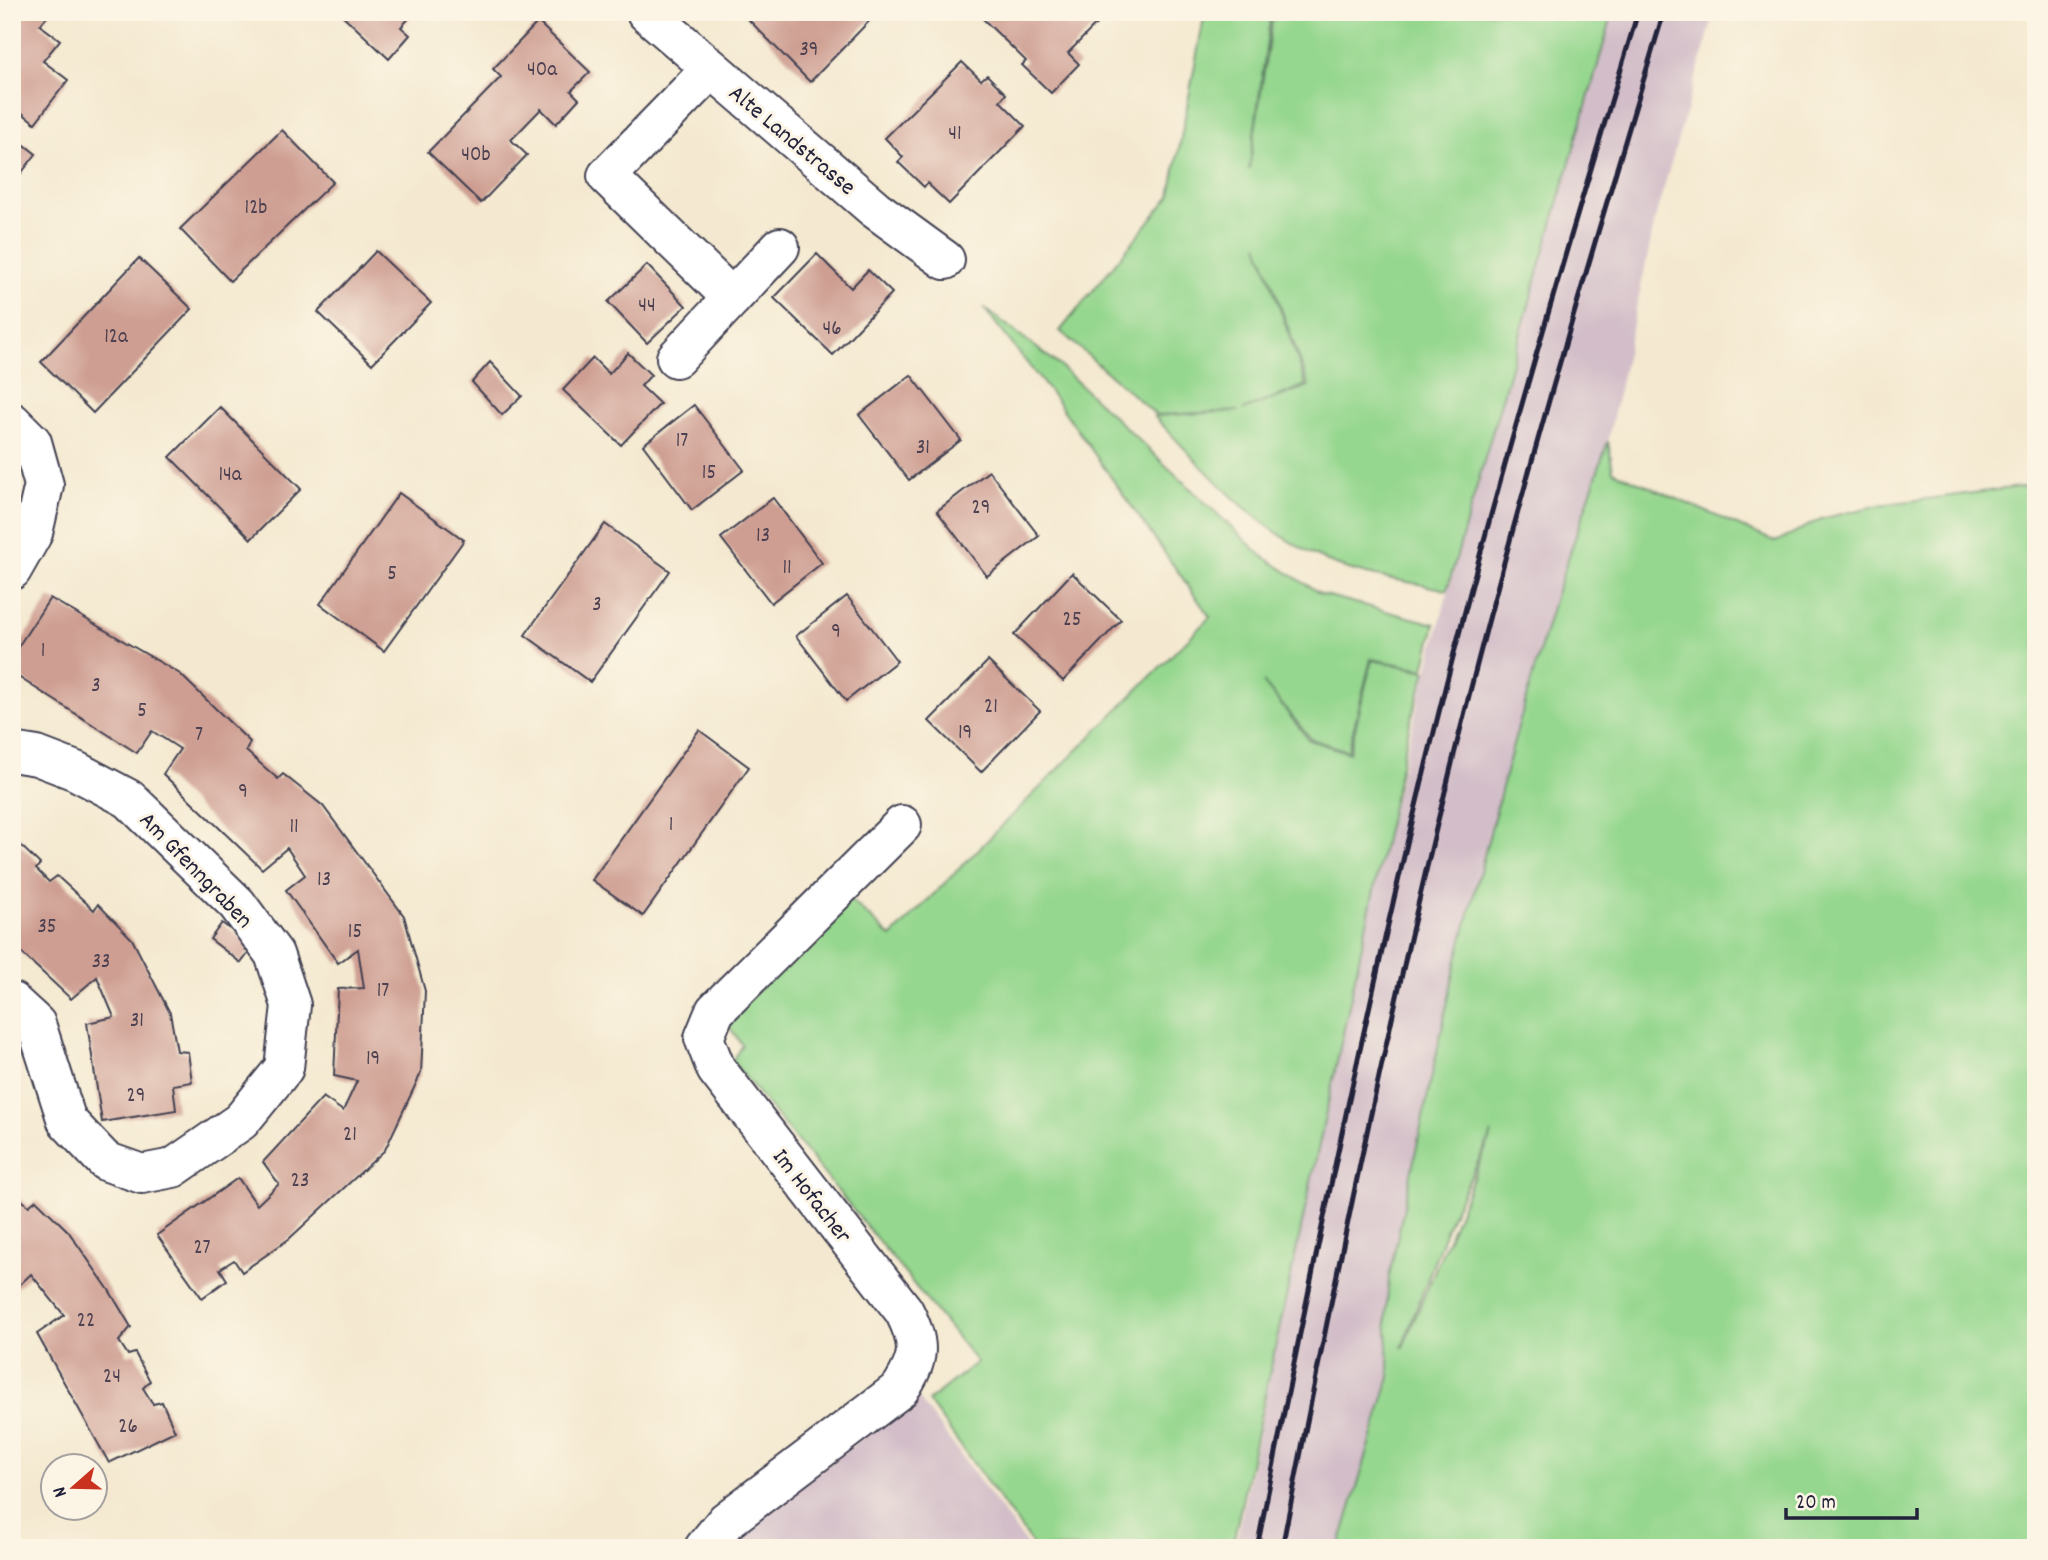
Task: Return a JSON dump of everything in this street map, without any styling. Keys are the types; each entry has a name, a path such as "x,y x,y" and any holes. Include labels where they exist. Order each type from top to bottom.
{"street":[{"name":"Alte Landstrasse","path":"646,12 875,209 945,260"},
{"path":"711,69 607,176 732,298"},
{"path":"676,358 780,247"},
{"path":"12,422 32,442 44,485 33,533 12,570"},
{"name":"Am Gfenngraben","path":"12,752 37,756 63,766 129,799 237,904 274,954 292,1005 284,1068 241,1121 173,1168 142,1174 105,1161 67,1121 36,1024 12,1002"},
{"name":"Im Hofacher","path":"704,1548 726,1521 900,1389 916,1364 913,1328 904,1311 716,1069 704,1038 715,1011 902,825"}],"shaded area":[{"path":"1613,12 1715,12 1657,211 1608,441 1512,749 1456,963 1389,1277 1386,1316 1390,1377 1339,1548 1235,1548 1352,978 1413,724 1479,474"},
{"path":"918,1397 1029,1548 716,1548"}],"green space":[{"path":"1205,12 1271,12 1249,170 1273,12 1613,12 1447,590 1338,566 1277,533 1233,498 1154,416 1239,411 1156,415 1060,331 1170,196","holes":["1258,244 1309,386 1243,410 1306,385"]},
{"path":"983,307 1058,364 1261,555 1321,594 1435,624 1424,669 1371,659 1348,751 1311,739 1263,682 1309,740 1349,753 1372,660 1426,671 1410,723 1232,1548 1035,1548 928,1401 977,1362 732,1061 742,1045 726,1022 850,899 891,937 1210,617 1057,401"},
{"path":"1608,441 1613,471 1776,542 1821,519 1879,505 2036,485 2036,1548 1339,1548 1390,1377 1386,1316 1389,1277 1456,963 1555,597","holes":["1492,1133 1403,1347 1451,1217"]}],"building":[{"path":"12,12 51,12 40,25 60,40 43,61 68,80 35,123 12,105"},
{"path":"339,12 415,12 401,27 410,35 389,59"},
{"path":"741,12 878,12 810,82"},
{"path":"986,12 1108,12 1068,53 1079,64 1051,93 1022,65 1026,61 981,17"},
{"path":"538,22 590,72 571,91 579,99 556,124 541,109 511,140 527,155 481,203 428,152 501,77 493,69"},
{"path":"962,62 981,80 987,75 1006,94 1000,101 1025,126 949,204 927,183 924,187 898,162 903,157 885,138"},
{"path":"282,130 333,182 230,281 180,229"},
{"path":"12,135 36,154 12,185"},
{"path":"376,251 431,303 372,364 318,312"},
{"path":"817,254 851,288 868,270 892,293 833,355 774,298"},
{"path":"139,258 192,309 93,413 41,362"},
{"path":"647,265 686,306 647,343 608,302"},
{"path":"628,353 651,375 641,386 660,404 621,445 563,390 593,358 609,374"},
{"path":"490,362 522,396 502,415 472,382"},
{"path":"911,375 961,440 909,480 859,415"},
{"path":"694,405 744,470 692,510 643,445"},
{"path":"220,407 301,489 251,539 170,457"},
{"path":"989,471 1039,536 987,576 937,511"},
{"path":"399,493 464,540 384,651 320,604"},
{"path":"773,498 822,563 771,603 721,538"},
{"path":"605,524 670,571 590,682 525,635"},
{"path":"1072,573 1121,620 1063,681 1014,635"},
{"path":"847,596 897,661 846,701 796,636"},
{"path":"50,598 180,674 250,742 246,751 278,779 283,774 323,806 404,916 425,991 421,1073 385,1150 289,1239 242,1272 234,1260 220,1269 227,1280 202,1298 157,1235 238,1178 257,1205 279,1184 263,1162 323,1097 343,1111 357,1081 334,1076 338,989 364,988 358,949 338,963 286,890 305,875 287,848 262,869 163,774 180,749 152,731 137,753 12,673 12,656"},
{"path":"988,661 1040,711 981,772 929,721"},
{"path":"699,730 749,767 643,916 592,880"},
{"path":"14,839 40,864 36,869 49,882 57,876 94,910 98,904 132,939 170,1013 177,1051 188,1052 192,1082 173,1085 176,1110 102,1122 87,1023 114,1017 97,977 71,999 12,944"},
{"path":"222,923 253,947 241,963 210,939"},
{"path":"12,1192 29,1206 36,1200 68,1231 109,1290 131,1327 119,1341 128,1355 135,1353 150,1381 143,1388 153,1404 162,1402 175,1431 109,1463 108,1452 103,1452 37,1334 64,1315 31,1274 12,1292"}],"railway":[{"path":"1257,1548 1341,1139 1434,732 1506,461 1638,12"},
{"path":"1282,1548 1365,1142 1458,739 1531,465 1664,12"}]}
